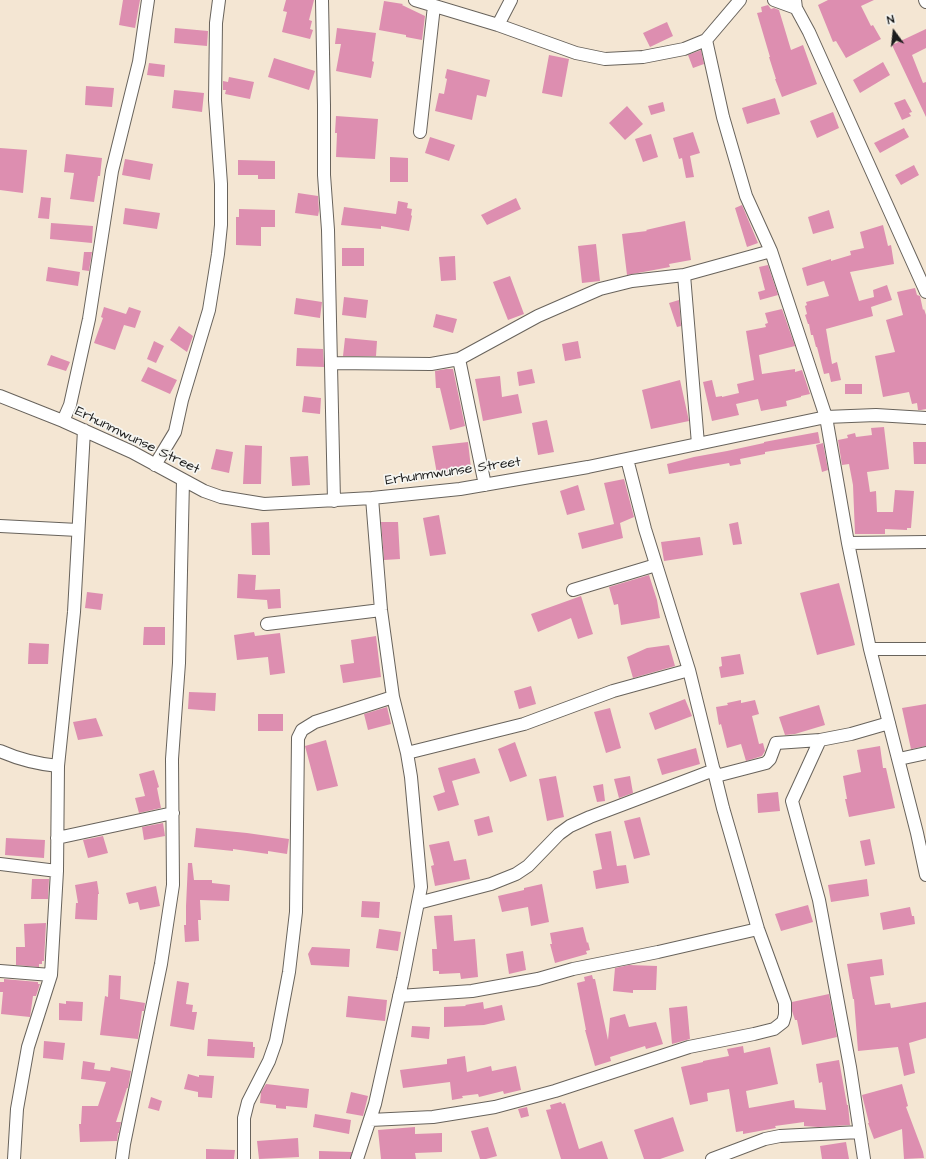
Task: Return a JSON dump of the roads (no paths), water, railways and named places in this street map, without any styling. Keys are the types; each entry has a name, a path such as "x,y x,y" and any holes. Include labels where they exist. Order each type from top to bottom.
{"street":[{"path":"63,421 70,405 89,319 112,171 139,62 148,0"},
{"path":"155,465 174,432 209,310 222,224 221,184 215,100 216,23 219,0"},
{"path":"322,0 324,175 328,230 334,500"},
{"path":"415,0 498,25 576,53 605,59 643,57 684,49 706,40 740,0"},
{"path":"498,25 511,0"},
{"path":"774,0 796,4 926,292"},
{"path":"420,132 434,6"},
{"path":"706,40 723,118 746,196 771,251 826,417 848,544 870,649 899,759 926,875"},
{"path":"331,363 431,364 459,359 538,316 600,289 632,281 684,275 771,251"},
{"path":"684,275 698,444"},
{"path":"459,359 485,485"},
{"name":"Erhunmwunse Street","path":"0,396 63,421 132,452 204,491 221,497 264,504 372,498 460,489 588,468 826,417 876,415 926,418"},
{"path":"14,1159 17,1109 28,1047 51,975 57,871 58,766 74,612 84,430"},
{"path":"370,1120 433,1117 495,1107 555,1091 689,1047 774,1029 783,1022 785,1015 785,1003 758,929 715,773 689,670 645,529 627,459"},
{"path":"122,1159 125,1137 161,964 173,885 172,758 179,663 183,480"},
{"path":"357,1159 375,1104 421,887 411,777 407,753 393,697 381,610 372,498"},
{"path":"0,526 78,530"},
{"path":"848,544 926,542"},
{"path":"572,590 656,565"},
{"path":"267,624 381,610"},
{"path":"870,649 926,649"},
{"path":"407,753 524,724 613,691 689,670"},
{"path":"244,1159 244,1118 248,1102 269,1061 276,1041 289,972 296,912 298,738 302,730 315,722 393,697"},
{"path":"418,903 491,884 516,874 528,866 559,834 570,826 590,817 715,773 766,762 770,759 776,743 820,740 851,734 889,723"},
{"path":"820,740 792,801 819,900 850,1067 864,1159"},
{"path":"0,751 13,757 45,765 58,766"},
{"path":"899,759 926,753"},
{"path":"57,838 173,813"},
{"path":"0,864 57,871"},
{"path":"399,996 472,991 538,979 573,969 658,952 758,929"},
{"path":"0,971 51,975"},
{"path":"712,1159 766,1139 780,1136 860,1132"}]}
